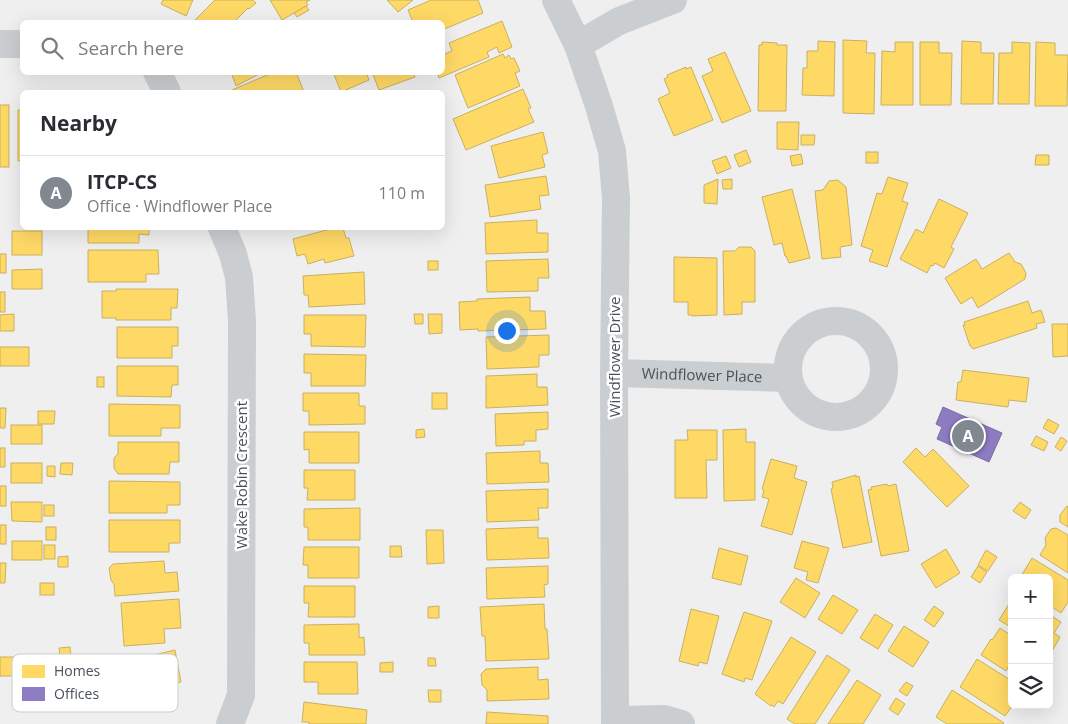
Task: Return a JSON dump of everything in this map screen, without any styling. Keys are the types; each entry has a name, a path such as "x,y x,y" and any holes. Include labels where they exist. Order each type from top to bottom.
{"street":[{"name":"Windflower Drive","path":"556,0 578,45 599,106 612,151 616,198 614,373 615,722"},
{"path":"578,45 618,21 674,0"},
{"path":"0,44 20,44"},
{"path":"159,75 166,90"},
{"name":"Wake Robin Crescent","path":"223,230 233,254 239,277 242,322 241,694 230,724"},
{"name":"Windflower Place","path":"614,373 788,378"},
{"path":"615,722 664,719 681,724"}],"building: Homes":[{"path":"163,0 193,0 186,16 161,4"},
{"path":"215,0 253,0 256,3 236,20 195,20"},
{"path":"270,0 310,0 306,2 308,5 282,20"},
{"path":"387,0 413,0 398,12"},
{"path":"431,0 478,0 483,13 445,29 445,20 412,20 408,10"},
{"path":"306,6 309,10 297,17 294,13"},
{"path":"502,21 512,47 499,53 497,47 487,52 489,57 439,78 438,75 445,75 445,54 452,51 449,43"},
{"path":"843,40 867,41 866,53 875,53 874,114 843,113"},
{"path":"818,41 835,42 834,96 802,95 803,68 807,68 807,51 818,51"},
{"path":"962,41 981,42 981,53 994,53 993,104 961,104"},
{"path":"762,42 787,45 786,111 758,111 759,45 762,45"},
{"path":"895,42 913,42 913,105 881,105 882,51 895,52"},
{"path":"920,42 939,42 939,53 952,53 951,105 920,105"},
{"path":"1012,42 1030,43 1029,104 998,104 999,53 1012,53"},
{"path":"1036,42 1055,43 1055,55 1068,55 1067,106 1035,106"},
{"path":"725,52 751,111 722,123 702,76 713,71 708,59"},
{"path":"503,54 505,58 509,55 511,59 514,58 520,71 515,73 520,86 468,108 455,75"},
{"path":"686,67 686,69 691,67 713,120 674,136 658,99 670,93 664,79 668,77 667,75"},
{"path":"232,75 257,75 236,86"},
{"path":"267,75 297,75 303,90 232,90"},
{"path":"334,75 367,75 369,80 346,90 340,90"},
{"path":"373,75 414,75 415,77 379,90"},
{"path":"523,89 531,108 528,109 534,122 466,150 453,119"},
{"path":"0,105 9,105 9,167 0,167"},
{"path":"18,110 20,110 20,161 18,161"},
{"path":"777,122 799,122 798,150 777,149"},
{"path":"543,132 548,153 542,155 545,167 499,178 491,146"},
{"path":"801,135 815,135 814,145 801,145"},
{"path":"746,150 751,162 739,167 734,155"},
{"path":"866,152 878,152 878,163 866,163"},
{"path":"801,154 803,164 792,166 790,156"},
{"path":"1036,155 1049,155 1049,165 1035,165"},
{"path":"726,156 731,168 717,174 712,161"},
{"path":"546,176 549,195 539,196 541,209 490,217 485,185"},
{"path":"888,177 908,183 902,201 908,203 887,267 869,261 873,250 861,246 877,193 882,194"},
{"path":"718,179 717,204 704,203 704,185"},
{"path":"732,179 732,189 723,189 722,180"},
{"path":"838,180 846,187 852,245 840,247 841,257 822,259 815,191 823,190 829,181"},
{"path":"792,189 810,258 789,263 782,243 774,245 762,197"},
{"path":"939,199 968,213 951,247 954,249 944,268 935,263 933,266 931,265 927,273 900,259 916,229 923,233"},
{"path":"537,220 537,233 548,233 548,252 486,254 485,223"},
{"path":"88,230 149,230 149,235 139,234 139,243 88,243"},
{"path":"327,230 344,230 346,238 349,238 354,256 325,263 324,259 308,264 305,254 297,256 293,239"},
{"path":"12,231 42,231 42,255 12,255"},
{"path":"739,247 751,247 755,251 755,302 742,302 742,314 724,315 723,251 735,251"},
{"path":"88,250 158,250 159,274 146,274 146,282 88,282"},
{"path":"1009,253 1015,262 1021,264 1026,273 1025,279 978,308 972,297 961,304 945,278 976,259 982,269"},
{"path":"0,254 6,254 6,273 0,273"},
{"path":"674,257 717,258 717,315 688,315 688,302 674,302"},
{"path":"548,259 549,278 538,278 538,291 487,292 486,261"},
{"path":"428,261 438,261 438,270 428,270"},
{"path":"42,269 42,289 12,289 12,270"},
{"path":"364,272 365,304 309,307 308,295 304,295 303,276"},
{"path":"116,289 178,289 177,308 171,308 171,320 116,320 116,318 102,318 102,291 116,291"},
{"path":"0,292 5,292 5,312 0,312"},
{"path":"530,297 530,311 545,311 546,329 460,330 459,302 477,301 477,299"},
{"path":"1028,301 1032,313 1041,310 1045,322 1036,324 1037,328 973,349 970,346 963,325 965,325 964,322"},
{"path":"14,314 14,331 0,331 0,315"},
{"path":"414,314 423,314 423,324 415,324"},
{"path":"428,314 442,314 442,333 429,334"},
{"path":"304,315 366,315 365,347 311,346 311,334 304,334"},
{"path":"1052,324 1068,324 1068,356 1053,357"},
{"path":"117,327 178,327 178,346 172,346 172,358 117,358"},
{"path":"549,335 549,355 539,355 539,367 487,369 486,337"},
{"path":"0,347 29,347 29,366 0,366"},
{"path":"304,354 366,355 365,386 311,386 311,373 304,373"},
{"path":"117,366 178,366 178,385 172,385 171,397 117,396"},
{"path":"963,370 1029,378 1026,402 1009,400 1008,407 956,400 958,382 961,382"},
{"path":"537,374 537,387 547,387 548,405 486,408 486,376"},
{"path":"97,377 104,377 104,387 97,387"},
{"path":"303,393 359,393 359,406 365,406 365,424 309,425 309,411 303,411"},
{"path":"432,393 447,393 447,409 432,409"},
{"path":"109,404 180,405 180,428 161,428 161,436 109,436"},
{"path":"0,408 6,408 5,428 0,428"},
{"path":"38,411 55,411 54,424 38,424"},
{"path":"548,412 548,429 536,430 536,441 524,441 524,445 496,446 495,414"},
{"path":"1048,419 1059,425 1054,434 1043,428"},
{"path":"11,425 42,425 42,444 11,444"},
{"path":"424,429 425,437 416,438 416,430"},
{"path":"746,429 746,442 755,442 755,500 724,501 723,430"},
{"path":"687,430 717,430 717,460 706,460 707,498 675,498 675,440 688,440"},
{"path":"304,432 359,432 359,463 309,463 309,449 304,450"},
{"path":"1036,436 1048,442 1044,451 1031,445"},
{"path":"1061,437 1067,441 1061,451 1055,447"},
{"path":"118,442 179,442 179,462 170,462 169,474 118,474 114,468 114,458 118,454"},
{"path":"0,448 5,448 5,467 0,467"},
{"path":"916,448 925,457 933,449 969,486 947,507 903,462"},
{"path":"540,451 540,463 548,463 549,482 487,484 486,453"},
{"path":"771,459 797,466 794,478 807,482 792,535 761,526 769,499 762,497 764,490 762,489"},
{"path":"11,463 42,463 42,483 11,483"},
{"path":"61,463 73,463 72,475 60,474"},
{"path":"47,466 55,466 55,477 47,476"},
{"path":"304,470 355,470 355,500 307,500 308,488 304,488"},
{"path":"856,475 856,477 859,476 872,542 843,548 831,489 833,488 832,482"},
{"path":"109,481 180,482 180,505 167,505 167,513 109,513"},
{"path":"887,484 888,486 896,484 909,551 881,556 868,490 872,489 871,487"},
{"path":"0,486 6,486 6,506 0,506"},
{"path":"548,489 548,508 538,508 539,520 487,522 486,491"},
{"path":"11,502 42,502 42,522 12,521"},
{"path":"1020,502 1031,510 1025,519 1013,511"},
{"path":"44,505 54,505 54,516 44,516"},
{"path":"1068,506 1068,527 1060,522 1060,515"},
{"path":"360,508 360,540 308,540 308,527 304,527 304,509"},
{"path":"109,520 180,520 180,543 169,543 169,552 109,552"},
{"path":"0,525 6,525 6,544 0,544"},
{"path":"46,527 56,527 56,540 46,540"},
{"path":"538,527 538,538 548,538 549,558 487,560 486,529"},
{"path":"1056,528 1068,535 1068,573 1040,555 1046,545 1045,538 1051,529"},
{"path":"426,530 443,530 444,563 427,564"},
{"path":"12,541 42,541 42,560 12,560"},
{"path":"802,541 829,548 818,583 806,580 808,572 794,568"},
{"path":"44,545 55,545 55,559 44,559"},
{"path":"390,546 401,546 402,557 390,557"},
{"path":"304,547 359,547 359,578 308,578 308,565 303,565"},
{"path":"719,548 748,556 741,585 712,578"},
{"path":"946,549 960,573 936,588 921,564"},
{"path":"986,550 997,557 988,571 978,565"},
{"path":"68,556 68,567 58,567 58,557"},
{"path":"1032,558 1068,580 1068,602 1061,613 1053,608 1053,574 1022,574"},
{"path":"164,561 165,573 177,572 179,591 115,596 114,584 111,580 109,568 113,564"},
{"path":"0,563 6,563 5,583 0,583"},
{"path":"548,566 548,584 544,585 545,597 487,599 486,568"},
{"path":"978,566 987,572 980,583 971,577"},
{"path":"796,578 820,593 805,618 780,602"},
{"path":"40,583 54,583 54,595 40,595"},
{"path":"304,586 355,586 355,617 308,617 309,603 304,603"},
{"path":"833,595 858,610 842,634 818,619"},
{"path":"179,599 181,628 164,629 165,643 124,646 121,603"},
{"path":"544,604 549,659 486,661 485,636 482,636 480,607"},
{"path":"1008,605 1008,626 999,620"},
{"path":"439,606 439,618 428,618 428,607"},
{"path":"934,606 944,613 934,627 924,620"},
{"path":"691,609 719,616 707,664 699,662 698,666 679,661"},
{"path":"744,612 772,621 752,680 745,678 744,682 722,674"},
{"path":"875,614 893,625 878,649 860,638"},
{"path":"1053,617 1061,622 1054,633 1060,637 1053,649"},
{"path":"359,624 359,638 364,637 365,655 309,655 309,643 304,643 304,625"},
{"path":"904,626 929,642 913,667 888,651"},
{"path":"1000,628 1008,633 1008,667 1006,671 981,655"},
{"path":"791,637 816,652 783,704 778,701 774,707 755,694"},
{"path":"70,647 71,654 60,654 59,648"},
{"path":"175,650 176,654 158,654"},
{"path":"827,655 850,670 815,724 795,724 787,719"},
{"path":"0,657 12,657 12,676 0,676"},
{"path":"428,658 435,658 436,666 428,666"},
{"path":"977,659 1008,678 1008,709 1010,709 1005,716 960,687"},
{"path":"304,662 357,662 358,694 318,694 318,682 304,682"},
{"path":"393,662 393,672 380,672 380,663"},
{"path":"178,666 181,682 178,683"},
{"path":"538,667 538,680 548,679 549,699 487,701 487,690 482,685 481,674 486,669"},
{"path":"857,680 881,695 863,724 828,724"},
{"path":"906,682 913,686 907,696 899,691"},
{"path":"428,690 441,690 441,702 429,702"},
{"path":"952,690 1004,723 947,724 936,717"},
{"path":"896,698 905,704 898,715 889,709"},
{"path":"304,702 367,710 366,724 309,724 309,722 302,722"},
{"path":"487,712 548,716 548,724 486,724"}],"building: Offices":[{"path":"943,407 1002,433 989,462 937,439 942,427 936,424"}],"place":[{"name":"ITCP-CS","path":"968,436"}]}
